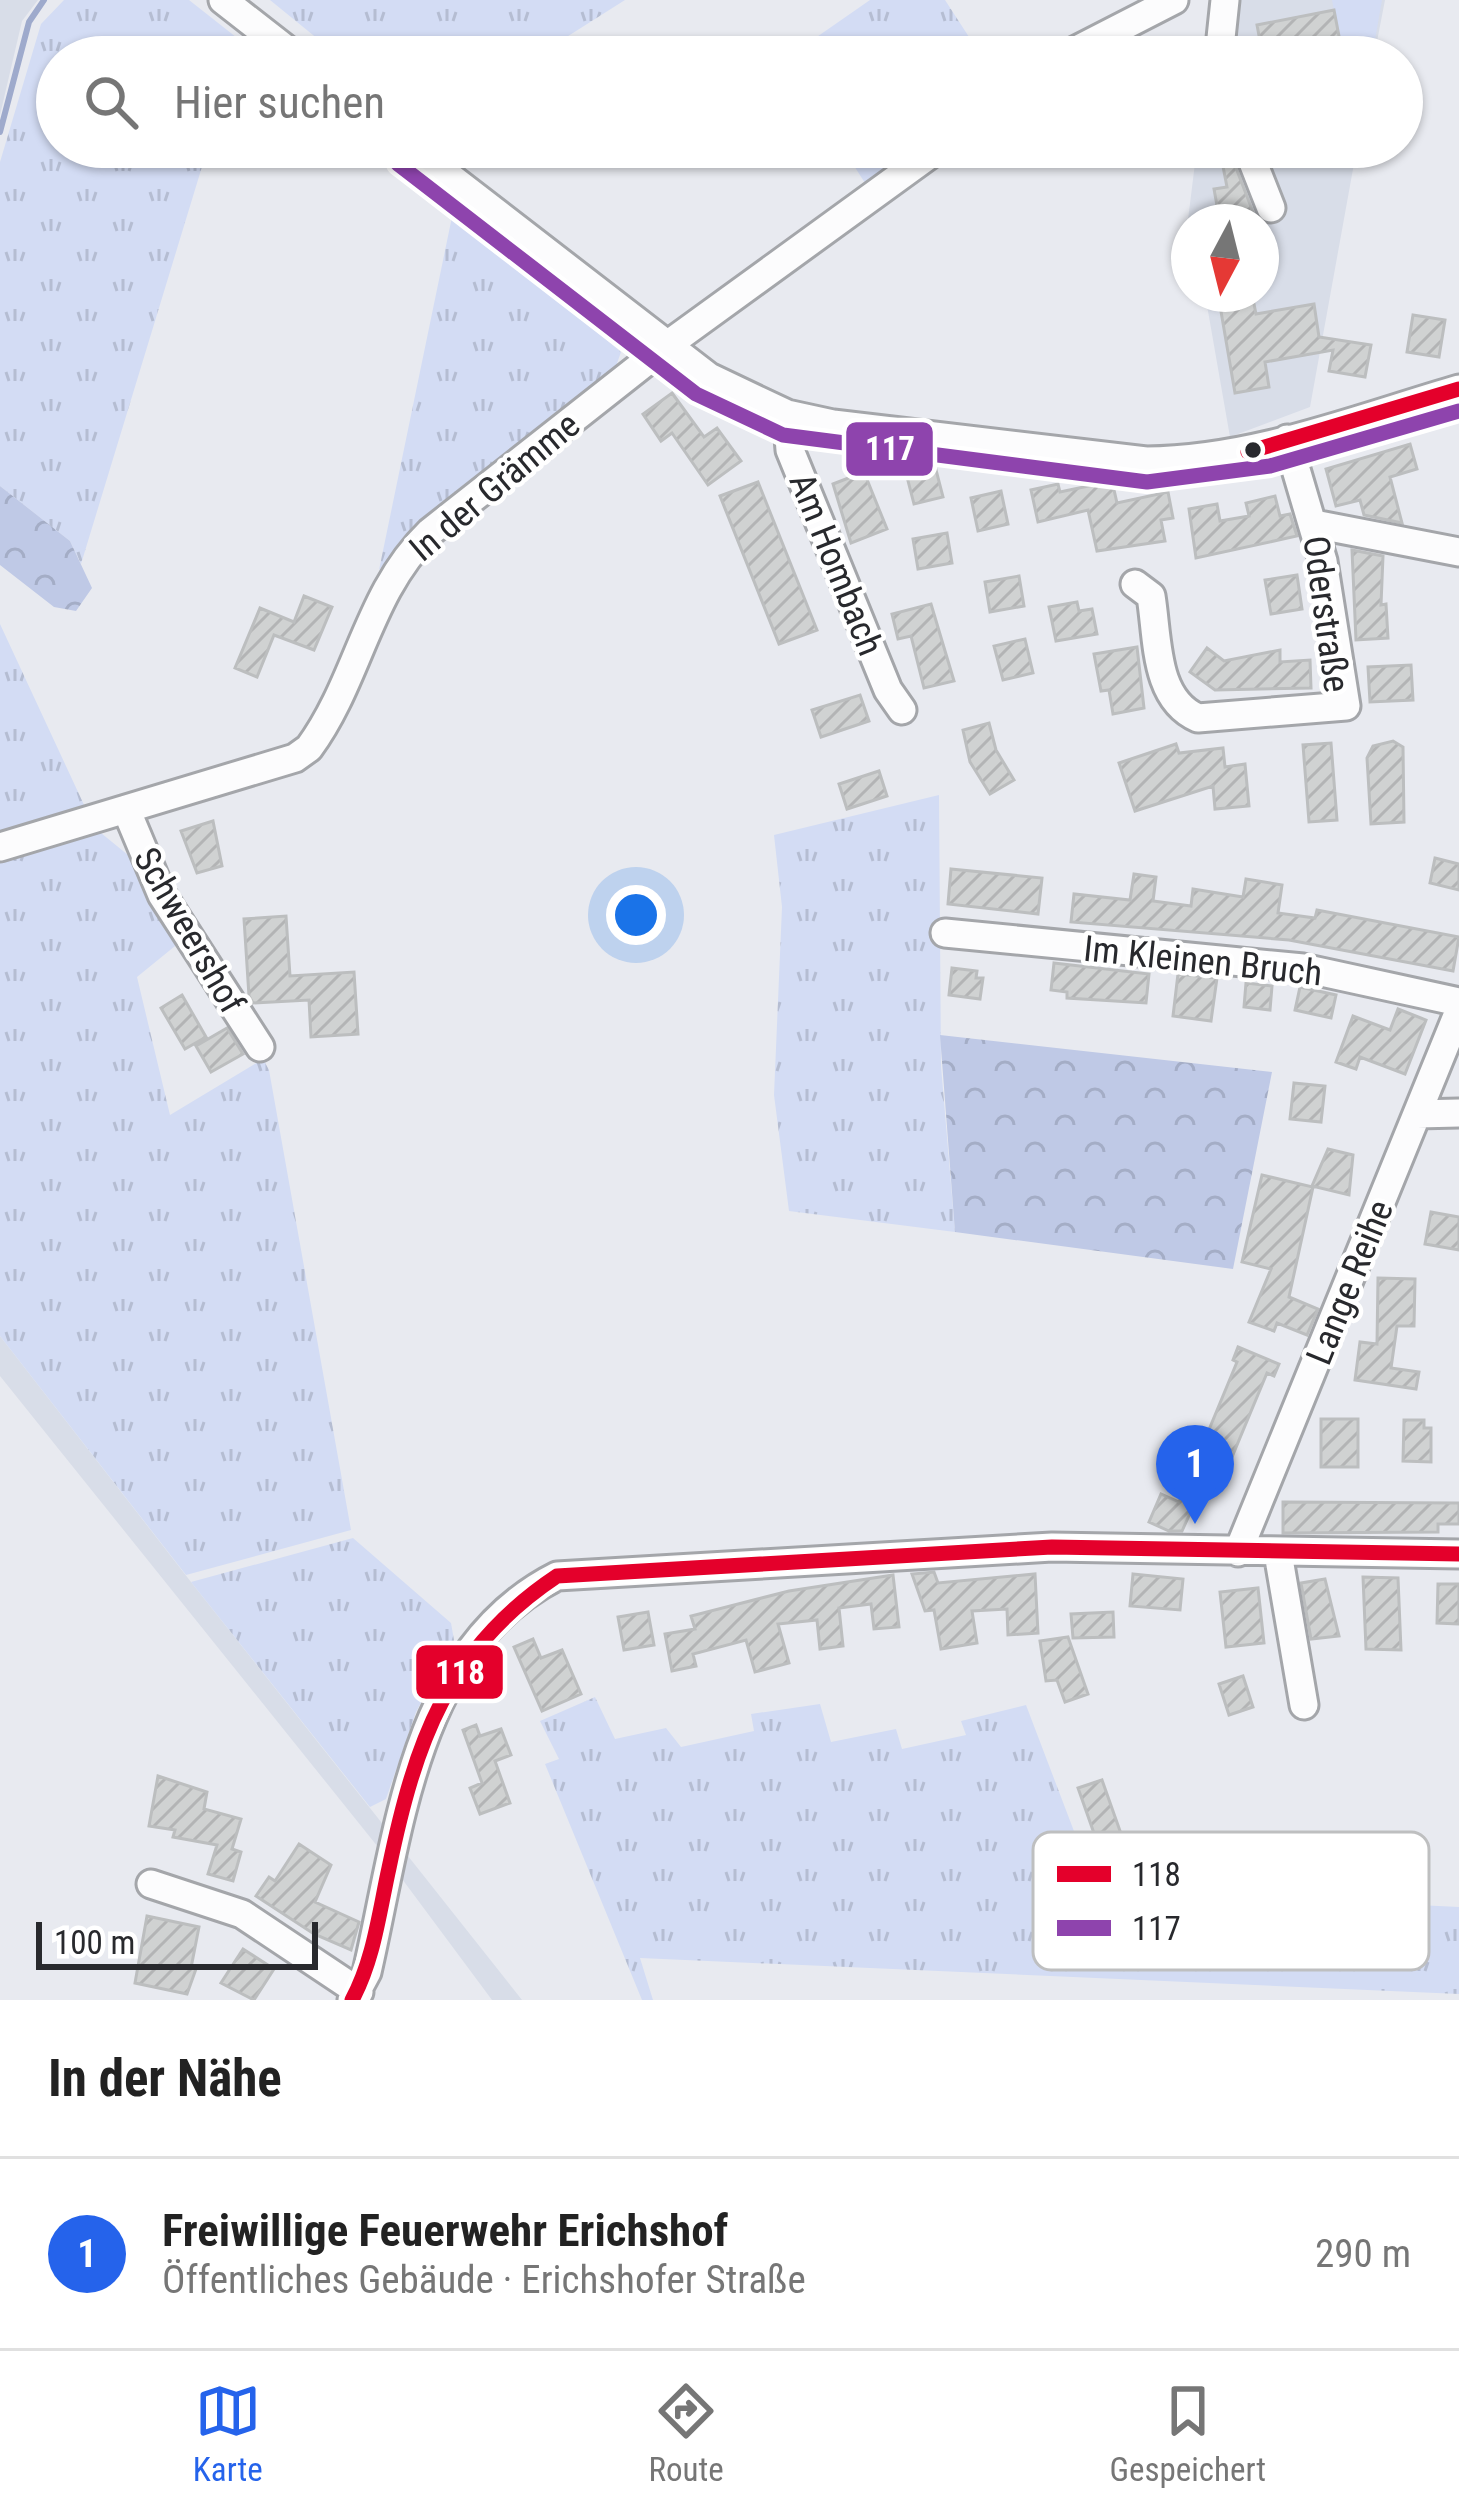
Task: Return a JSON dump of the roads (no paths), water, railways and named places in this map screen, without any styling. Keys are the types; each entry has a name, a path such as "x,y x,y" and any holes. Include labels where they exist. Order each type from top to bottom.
{"street":[{"path":"223,0 269,36"},
{"path":"1104,36 1174,0"},
{"path":"1222,36 1225,0"},
{"path":"438,168 709,377 787,414 832,424 1147,461 1193,461 1287,440 1459,389"},
{"name":"In der Grämme","path":"0,847 295,758 309,748 381,594 406,554 666,346 911,168"},
{"path":"1255,168 1269,204"},
{"name":"Am Hombach","path":"787,414 790,450 888,690 902,710"},
{"name":"Oderstraße","path":"1135,584 1150,596 1169,699 1181,711 1198,718 1346,706 1314,524 1287,440"},
{"path":"1314,524 1459,552"},
{"name":"Schweershof","path":"126,809 162,896 260,1047"},
{"name":"Im Kleinen Bruch","path":"945,934 1303,968 1459,1002"},
{"name":"Lange Reihe","path":"1238,1552 1459,1011"},
{"path":"1417,1114 1459,1113"},
{"path":"151,1884 242,1914 355,1996 430,1726 474,1641 524,1593 557,1576 950,1550 1459,1554"},
{"path":"1278,1553 1304,1705"}],"waterway":[{"path":"0,132 29,22 44,0"}],"place":[{"name":"Freiwillige Feuerwehr Erichshof","path":"1195,1524"}]}
